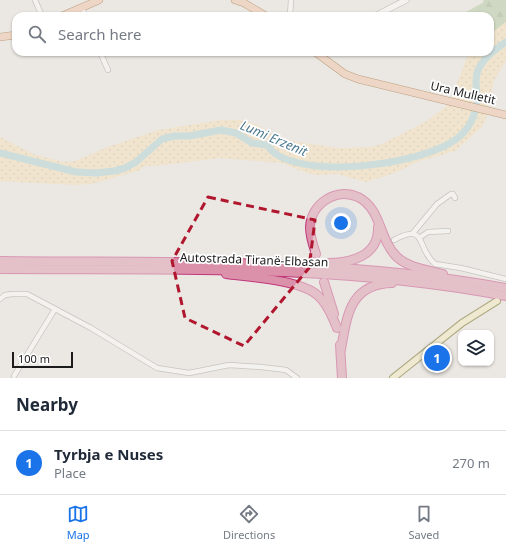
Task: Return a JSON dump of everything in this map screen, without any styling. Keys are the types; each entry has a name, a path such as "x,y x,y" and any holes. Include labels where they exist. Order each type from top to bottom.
{"highway":[{"path":"316,254 310,232 312,217 317,208 329,198 344,194 358,197 369,205 386,242 398,258 407,264 456,276 460,280"},
{"path":"291,265 295,262 346,262 361,258 372,248 376,240 378,230 377,220"},
{"name":"Autostrada Tiranë-Elbasan","path":"0,261 118,261 291,265 460,280 506,288"},
{"path":"198,268 203,272 226,274 303,287 316,294 325,304 337,328"},
{"name":"Autostrada Tiranë-Elbasan","path":"0,269 198,268 341,275 415,281 506,296"},
{"path":"341,349 347,314 359,296 378,285 389,283 411,284 415,281"},
{"path":"324,282 337,328 341,349 342,378"}],"main road":[{"path":"71,12 99,0"},
{"path":"236,0 243,1 260,12"},
{"path":"0,37 12,36"},
{"name":"Ura Mulletit","path":"322,56 352,76 393,86 414,94 506,115"},
{"path":"393,378 462,323 497,301"}],"street":[{"path":"35,0 40,12"},
{"path":"290,12 291,0"},
{"path":"383,12 406,0"},
{"path":"82,7 84,12"},
{"path":"102,56 108,70"},
{"path":"413,233 437,204 451,194 453,194 455,198"},
{"path":"419,238 428,232 448,231"},
{"path":"394,240 405,233 413,233 419,238 425,252 434,264 461,268 506,279"},
{"path":"0,299 5,295 20,293 27,294 91,328 157,368 189,373 229,365 261,367 286,370 297,378"},
{"path":"14,376 54,309"}],"highlighted area":[{"path":"208,197 315,220 309,268 244,346 185,318 172,261"}],"green space":[{"path":"483,0 506,0 506,30 494,36 494,12 466,12 484,2"}],"sand":[{"path":"506,22 506,61 494,80 487,116 482,127 455,151 417,162 395,173 366,182 337,174 315,175 282,163 220,158 144,166 140,170 92,184 75,185 0,181 0,137 33,154 63,162 75,161 108,147 158,130 221,120 239,120 256,124 283,140 339,148 372,147 384,143 427,121 449,104 467,57 494,56 494,31"}],"waterway":[{"name":"Lumi Erzenit","path":"494,51 506,42"},
{"name":"Lumi Erzenit","path":"0,153 76,172 97,173 125,168 136,162 162,139 221,130 236,133 252,143 267,145 281,157 304,164 332,167 364,166 395,161 424,154 448,144 463,133 469,125 475,112 477,102 476,77 478,70 488,56"}],"place":[{"name":"Tyrbja e Nuses","path":"437,358"}]}
